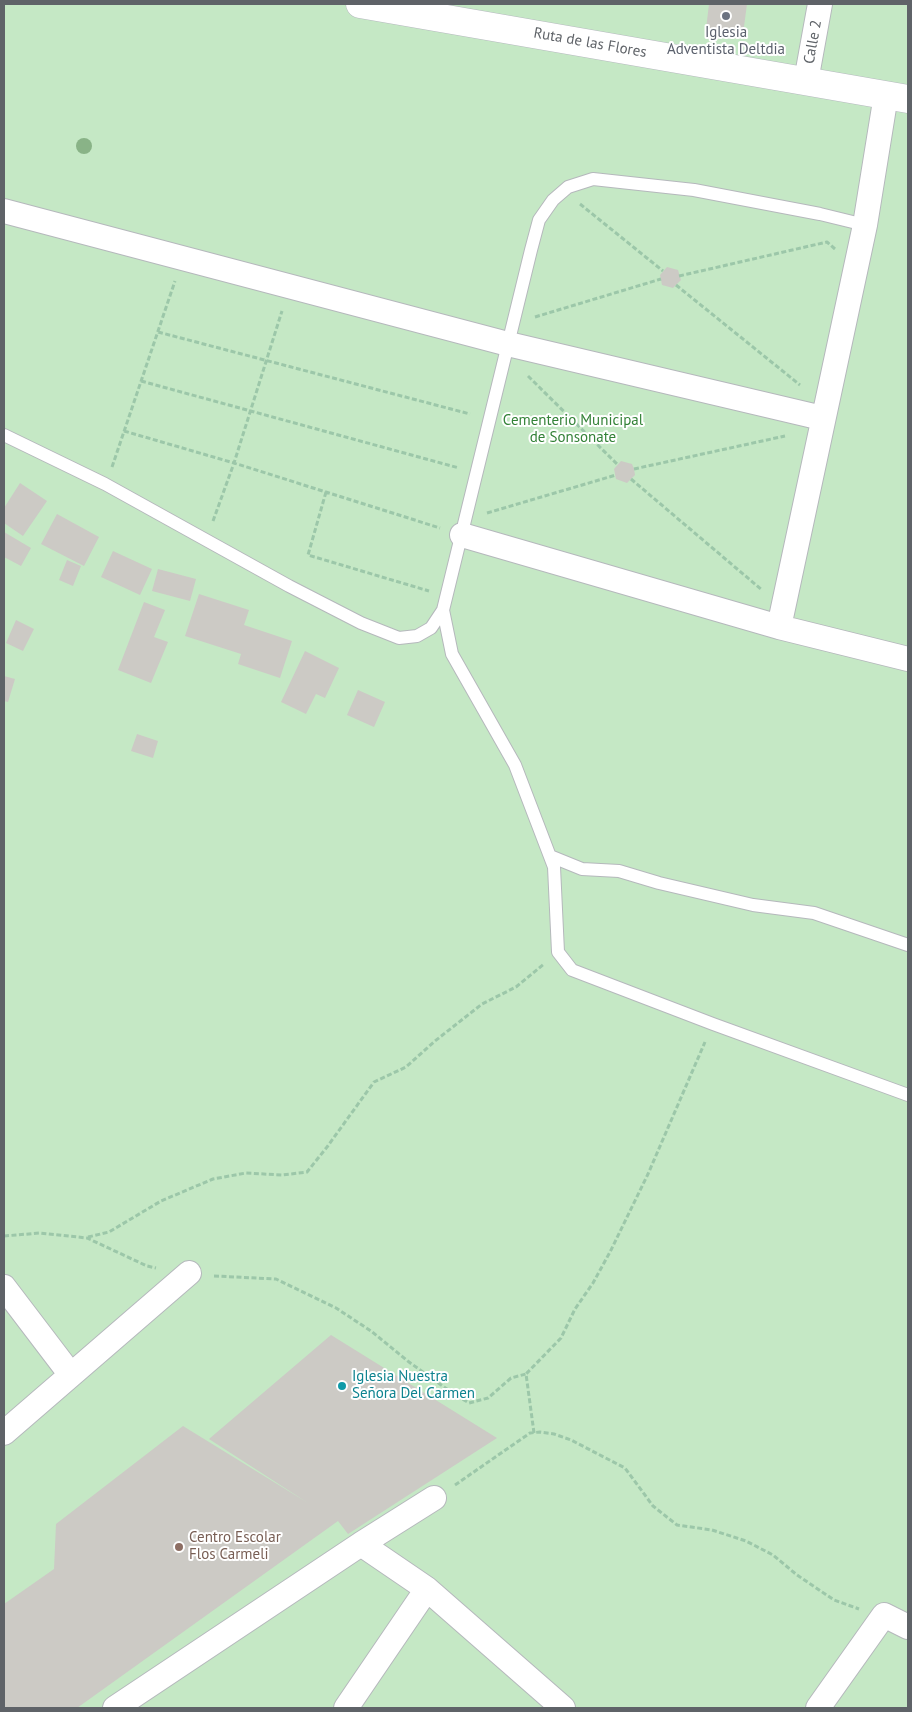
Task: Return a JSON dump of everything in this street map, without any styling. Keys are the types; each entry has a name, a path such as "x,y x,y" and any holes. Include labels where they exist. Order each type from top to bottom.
{"main road":[{"name":"Ruta de las Flores","path":"360,4 897,97"}],"street":[{"name":"Calle 2","path":"806,81 820,4"},
{"path":"781,617 865,225 897,97"},
{"path":"4,211 290,286 823,418"},
{"path":"464,527 781,617 908,659"},
{"path":"4,1433 189,1273"},
{"path":"4,1287 72,1375"},
{"path":"115,1708 361,1544 434,1498"},
{"path":"361,1544 427,1589 563,1708"},
{"path":"346,1708 427,1589"},
{"path":"818,1708 884,1615 908,1627"}],"lane":[{"path":"4,435 105,484 206,541 361,623 399,638 417,636 431,628 443,610 539,220 553,200 568,187 593,179 620,181 694,190 820,214 865,225"},
{"path":"443,610 452,654 515,765 554,867 558,952 572,970 908,1095"},
{"path":"550,856 582,869 619,871 660,884 734,901 814,914 908,945"}],"path":[{"path":"564,191 663,271"},
{"path":"679,276 827,242 836,251"},
{"path":"105,484 183,258"},
{"path":"618,465 509,340 661,279"},
{"path":"676,285 823,418"},
{"path":"206,541 234,463 290,286"},
{"path":"158,332 490,420"},
{"path":"141,381 477,473"},
{"path":"634,469 823,418"},
{"path":"124,431 326,492 464,527 616,475"},
{"path":"631,479 781,617"},
{"path":"326,492 308,555 446,596"},
{"path":"88,1238 109,1232 161,1201 213,1179 246,1173 282,1175 307,1172 374,1082 406,1067 435,1041 482,1004 516,987 558,952"},
{"path":"4,1236 40,1233 88,1238 147,1266 227,1277 276,1279 336,1308 371,1331 409,1362 469,1403 488,1398 510,1378 526,1374 561,1338 575,1309 593,1283 610,1252 648,1174 713,1024"},
{"path":"526,1374 534,1433"},
{"path":"434,1498 530,1433 554,1434 571,1440 625,1468 653,1506 677,1525 712,1530 746,1541 773,1554 797,1575 834,1600 884,1615"}],"green space":[{"name":"Cementerio Municipal de Sonsonate","path":"4,4 908,4 908,1708 4,1708"}],"building":[{"name":"Iglesia Adventista Deltdia","path":"709,4 747,4 743,34 706,29"},
{"path":"667,267 678,270 681,280 673,288 662,285 660,275"},
{"path":"621,461 632,464 634,469 635,475 627,483 616,479 614,469"},
{"path":"20,483 47,501 23,536 4,523 4,508"},
{"path":"57,514 99,537 84,566 41,544"},
{"path":"4,532 31,548 21,566 4,557"},
{"path":"113,551 152,569 140,595 101,577"},
{"path":"67,560 81,566 73,586 59,580"},
{"path":"158,569 196,579 190,601 152,591"},
{"path":"199,594 249,610 244,625 292,641 280,678 238,664 241,654 185,636"},
{"path":"144,602 165,610 154,637 168,642 151,683 118,670"},
{"path":"16,620 34,629 23,651 6,643"},
{"path":"305,651 339,668 325,698 316,694 306,714 281,702"},
{"path":"4,676 15,679 8,702 4,701"},
{"path":"358,690 385,702 374,727 347,715"},
{"path":"137,734 158,741 153,758 131,751"},
{"name":"Centro Escolar Flos Carmeli","path":"331,1335 497,1438 348,1534 338,1521 77,1708 4,1708 4,1604 54,1569 56,1524 183,1426 308,1503 209,1439"}],"place":[{"name":"Iglesia Adventista Deltdia","path":"726,16"},
{"name":"Iglesia Nuestra Señora Del Carmen","path":"342,1386"},
{"name":"Centro Escolar Flos Carmeli","path":"179,1547"}]}
